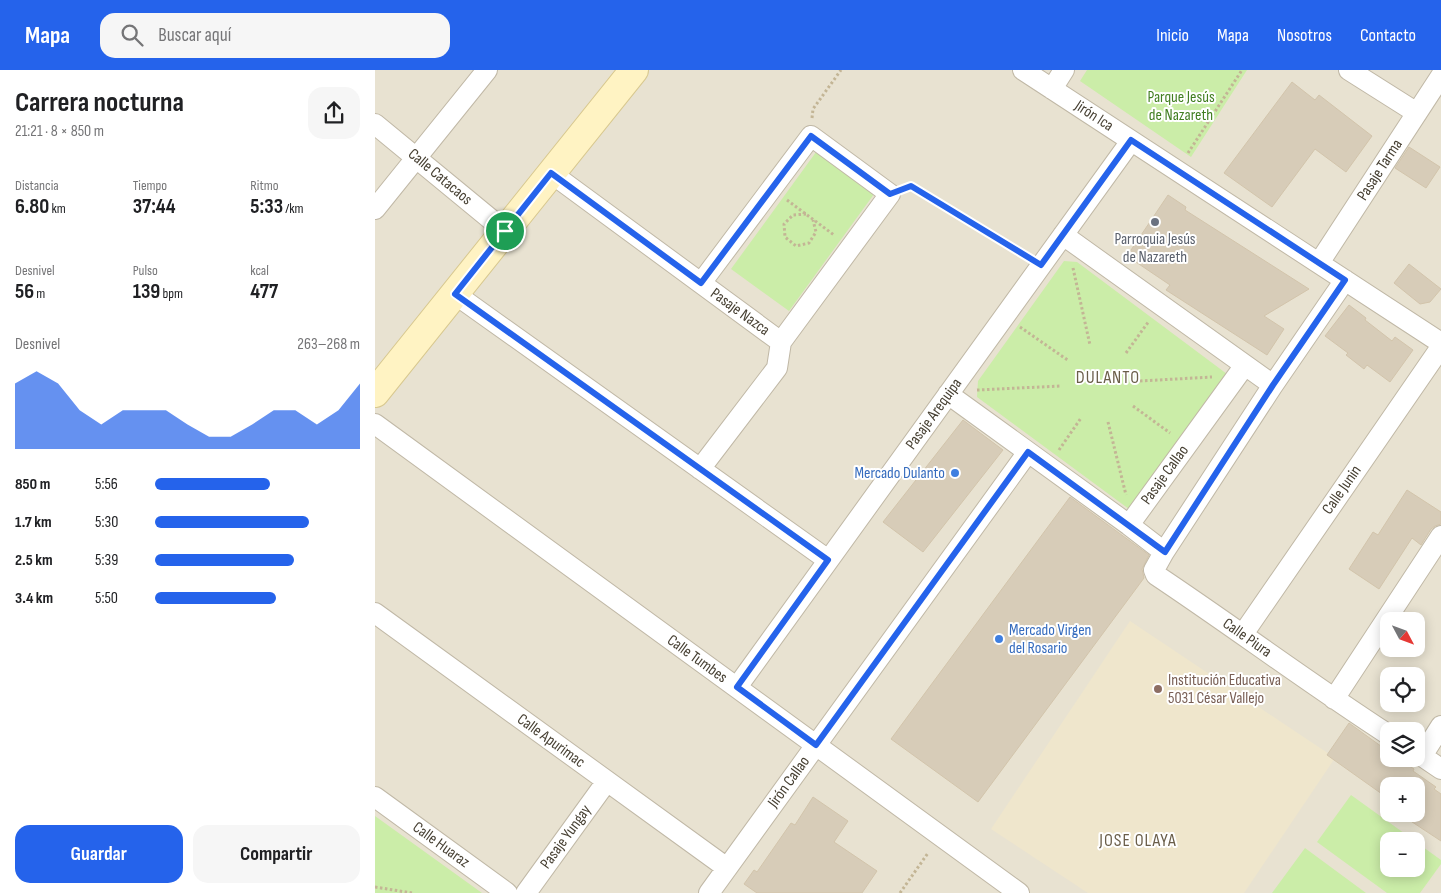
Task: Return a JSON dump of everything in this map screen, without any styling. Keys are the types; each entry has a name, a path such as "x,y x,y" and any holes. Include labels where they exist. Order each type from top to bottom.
{"street":[{"path":"375,209 487,70"},
{"path":"375,393 634,70"},
{"name":"Jirón Ica","path":"1023,70 1345,280 1441,345"},
{"path":"1052,89 1064,70"},
{"path":"1349,70 1417,113"},
{"name":"Pasaje Tarma","path":"1319,264 1441,76"},
{"name":"Calle Catacaos","path":"375,124 505,231"},
{"path":"701,283 811,136 890,194"},
{"name":"Pasaje Arequipa","path":"737,687 1131,140"},
{"name":"Pasaje Nazca","path":"551,173 781,342 890,194"},
{"path":"1063,234 1160,304 1241,370 1273,385"},
{"path":"948,394 1165,552 1273,385 1345,280"},
{"path":"455,294 828,560"},
{"path":"700,469 777,368 781,342"},
{"name":"Calle Junin","path":"1243,634 1441,345"},
{"name":"Pasaje Callao","path":"1129,525 1241,370"},
{"name":"Calle Tumbes","path":"375,424 1019,893"},
{"name":"Jirón Callao","path":"709,893 1028,452"},
{"path":"1334,700 1441,536"},
{"name":"Calle Piura","path":"1165,552 1154,570 1155,575 1243,634 1334,700 1380,728"},
{"name":"Calle Apurimac","path":"375,612 727,868"},
{"path":"1425,746 1441,726"},
{"path":"1425,758 1441,769"},
{"name":"Pasaje Yungay","path":"526,893 607,782"},
{"name":"Calle Huaraz","path":"375,797 507,893"}],"path":[{"path":"811,136 813,109 841,70"},
{"path":"1177,171 1242,70"},
{"path":"890,194 911,186 1041,265"},
{"path":"771,189 851,247"},
{"path":"806,214 793,215 784,224 785,237 796,246 809,243 816,232 813,219"},
{"path":"1063,234 1073,268 1090,346"},
{"path":"1126,353 1160,304"},
{"path":"1004,316 1069,361"},
{"path":"1140,380 1241,370"},
{"path":"948,394 1061,386"},
{"path":"1133,406 1187,444"},
{"path":"1048,466 1081,418"},
{"path":"1108,422 1126,498 1129,525"},
{"path":"899,893 940,836"},
{"path":"375,887 412,893"}],"shaded area":[{"path":"375,70 1441,70 1441,893 375,893"},
{"name":"Institución Educativa 5031 César Vallejo","path":"1130,621 1335,758 1244,893 1088,893 991,829"}],"green space":[{"name":"Parque Jesús de Nazareth","path":"1087,70 1247,70 1191,157 1080,81"},
{"path":"819,148 877,190 789,311 731,269"},
{"path":"1064,261 1077,262 1227,374 1133,512 977,397 978,381"},
{"path":"1351,795 1380,816 1380,822 1389,822 1402,832 1380,832 1380,877 1425,877 1425,848 1441,860 1441,864 1420,893 1387,893 1317,842"},
{"path":"375,816 482,893 375,893"},
{"path":"1305,848 1366,893 1272,893"}],"building":[{"path":"1292,82 1315,100 1319,95 1372,136 1346,172 1315,149 1272,207 1224,173"},
{"path":"1409,147 1440,167 1426,188 1395,168"},
{"path":"1168,195 1186,207 1185,210 1309,289 1264,316 1284,329 1267,355 1166,290 1170,285 1127,256"},
{"path":"1409,264 1441,289 1430,302 1420,304 1394,283"},
{"path":"1349,305 1392,341 1395,337 1413,350 1390,382 1367,365 1364,369 1346,355 1348,353 1325,336"},
{"path":"963,420 1003,450 923,552 883,522"},
{"path":"1407,490 1441,512 1441,524 1431,529 1421,545 1412,538 1379,589 1349,569 1373,532 1378,535"},
{"path":"1070,497 1149,555 1142,569 1144,578 978,802 891,739"},
{"path":"1349,723 1380,745 1380,767 1411,767 1414,769 1413,771 1422,777 1380,777 1380,793 1327,755"},
{"path":"1425,779 1436,787 1434,789 1441,794 1441,841 1412,822 1425,822"},
{"path":"813,797 848,821 834,842 877,871 862,893 757,893 744,884 754,870 757,872 791,823 795,825"}],"place":[{"name":"Parroquia Jesús de Nazareth","path":"1155,222"},
{"name":"Mercado Dulanto","path":"955,473"},
{"name":"Mercado Virgen del Rosario","path":"999,639"},
{"name":"Institución Educativa 5031 César Vallejo","path":"1158,689"}],"district":[{"name":"DULANTO","path":"1108,377"},
{"name":"JOSE OLAYA","path":"1138,840"}],"route":[{"path":"811,136 890,194 911,186 1041,265 1131,140 1345,280 1273,385 1165,552 1028,452 816,745 737,687 828,560 455,294 505,231 551,173 701,283 811,136"}]}
